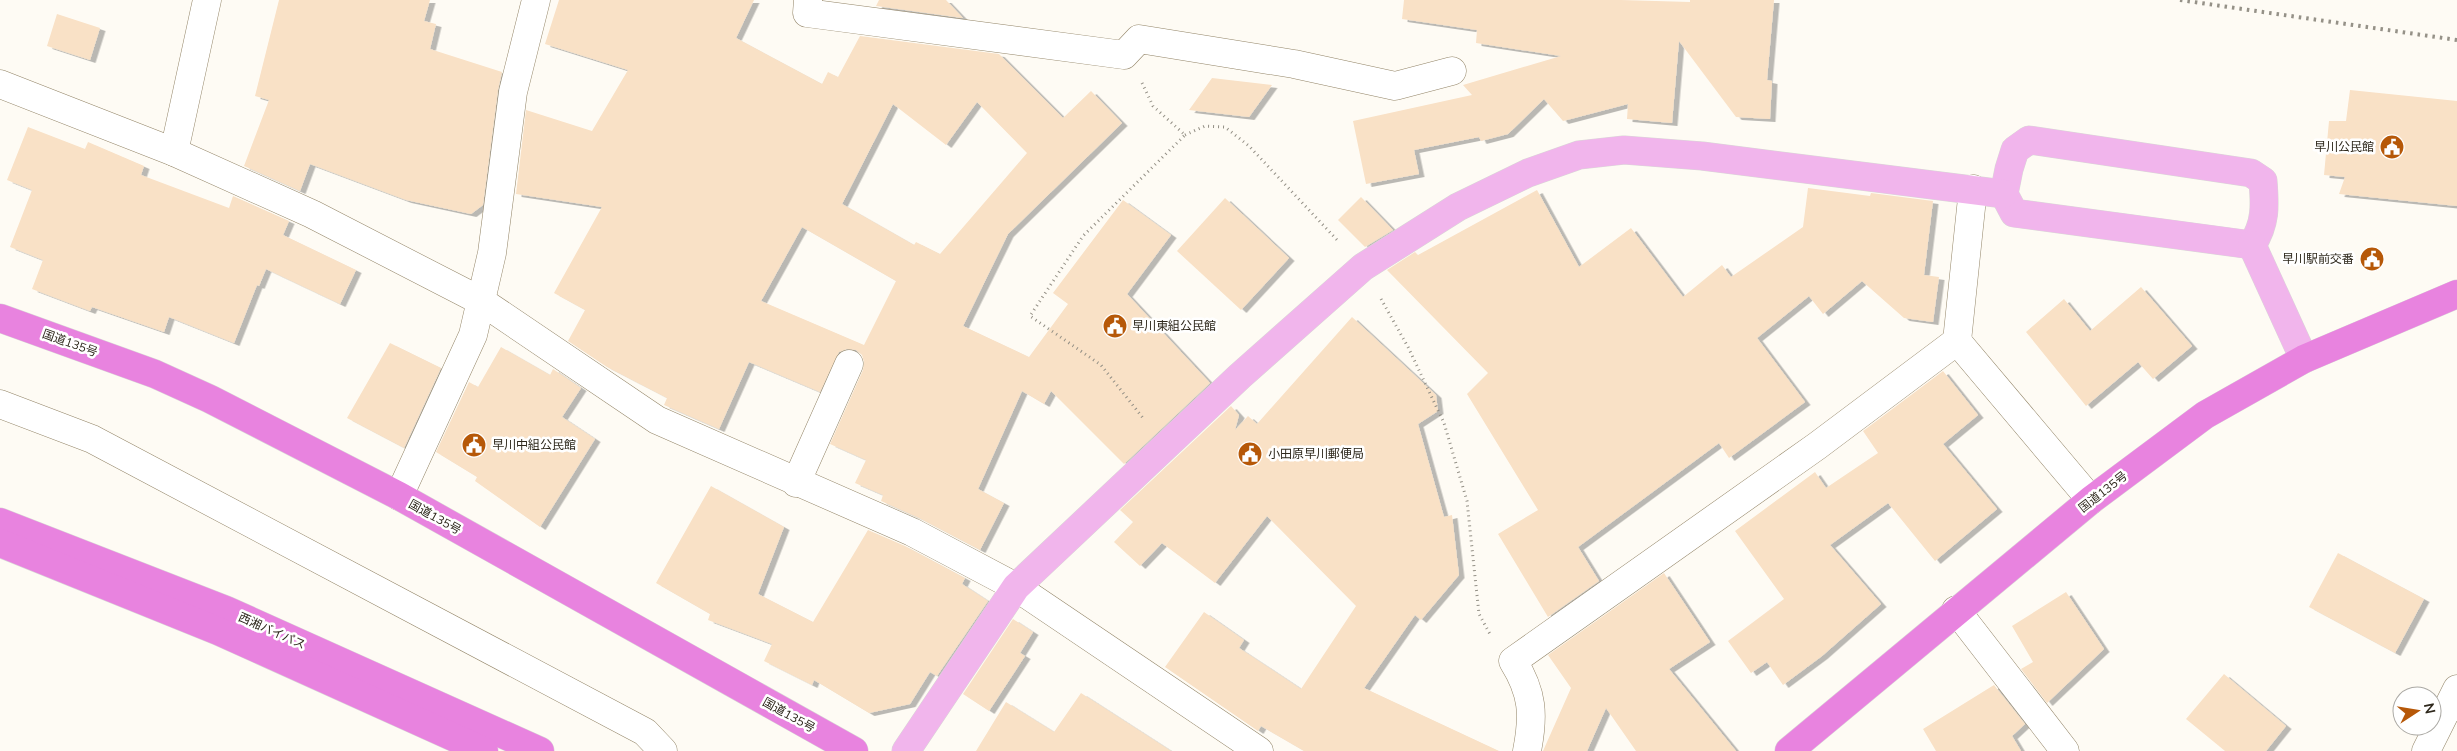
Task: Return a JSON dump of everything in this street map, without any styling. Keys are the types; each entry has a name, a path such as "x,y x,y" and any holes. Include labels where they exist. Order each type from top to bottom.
{"highway":[{"name":"国道135号","path":"1789,751 1956,610 2091,500 2205,415 2304,359 2457,294"},
{"name":"国道135号","path":"0,318 178,384 399,496 854,751"},
{"name":"西湘バイパス","path":"0,522 226,610 540,751"},
{"name":"西湘バイパス","path":"0,544 218,631 484,751"}],"main road":[{"path":"2029,140 2251,173 2263,180 2265,206 2262,230 2252,246 2014,213 2004,194 2015,150 2029,140"},
{"path":"906,751 1016,586 1240,376 1363,268 1458,207 1528,173 1579,155 1624,150 1702,156 2004,194"},
{"path":"2252,246 2304,359"}],"street":[{"path":"174,152 207,0"},
{"path":"399,496 473,335 492,253 513,92 536,0"},
{"path":"808,0 807,13 1124,55 1139,39 1294,64 1395,86 1452,71"},
{"path":"0,84 174,152 312,214 481,300 656,420 796,483 912,532 1016,586 1260,751"},
{"path":"1972,189 1957,341 2091,500"},
{"path":"1527,751 1532,716 1525,679 1513,661 1817,446 1957,341"},
{"path":"796,483 849,364"},
{"path":"0,404 101,444 645,732 663,751"},
{"path":"1956,610 2065,751"},
{"path":"2426,751 2457,689"}],"path":[{"path":"1124,55 1136,73 1153,106 1185,135"},
{"path":"1166,446 1101,365 1030,316 1083,236 1185,135 1205,126 1224,127 1249,146 1363,268 1408,347 1444,423 1467,501 1479,614 1500,654 1513,661"}],"building":[{"path":"279,0 430,0 424,21 436,24 430,49 502,72 483,205 471,214 406,200 310,164 300,191 244,166 269,100 255,96"},
{"path":"559,0 754,0 736,38 822,84 828,72 838,77 860,36 999,54 1063,118 1091,91 1122,123 1008,234 963,326 1029,357 1068,304 1053,293 1123,200 1171,235 1127,294 1210,383 1124,464 1051,391 1044,404 1022,391 978,489 1004,503 980,550 919,518 881,501 883,495 855,483 866,460 830,444 863,370 864,362 862,355 856,350 847,349 839,352 820,392 749,362 719,429 664,405 667,398 607,367 568,341 585,310 554,293 602,207 516,194 526,110 592,131 628,70 545,44","holes":["977,102 1027,153 940,254 916,242 914,245 842,204 893,104 946,145","802,227 896,281 864,345 761,301"]},
{"path":"879,0 946,0 963,18 876,6"},
{"path":"1404,0 1621,0 1690,2 1690,0 1774,0 1767,80 1772,81 1770,119 1736,117 1679,41 1672,123 1627,119 1628,104 1563,121 1544,99 1508,134 1481,141 1479,137 1414,150 1419,174 1366,184 1353,121 1472,95 1463,85 1561,56 1476,43 1477,30 1402,19"},
{"path":"57,14 100,28 90,60 47,46"},
{"path":"1212,78 1272,85 1249,117 1189,110"},
{"name":"早川公民館","path":"2350,90 2457,101 2457,206 2339,194 2345,177 2324,175 2329,121 2346,121"},
{"path":"28,127 85,149 88,142 144,166 141,175 229,208 233,196 289,221 283,235 356,270 340,304 266,269 259,286 257,285 234,343 169,317 164,332 92,307 90,311 32,289 43,260 10,247 32,190 7,180"},
{"path":"1808,188 1870,196 1871,193 1933,201 1924,275 1939,277 1933,322 1904,318 1862,281 1823,314 1809,296 1757,338 1805,402 1729,458 1719,443 1578,547 1599,581 1548,617 1498,534 1538,510 1467,394 1488,373 1387,270 1415,252 1418,255 1537,190 1579,267 1631,228 1683,297 1722,265 1731,277 1803,227"},
{"path":"1361,197 1393,230 1365,247 1338,220"},
{"path":"1225,198 1289,258 1241,310 1177,251"},
{"path":"2141,287 2192,346 2153,379 2138,362 2086,406 2026,332 2064,299 2090,331"},
{"path":"1352,317 1436,395 1438,411 1418,424 1444,517 1452,515 1459,575 1421,620 1415,615 1364,688 1499,751 1304,751 1261,726 1258,731 1165,667 1204,612 1244,640 1239,648 1301,689 1356,606 1267,516 1215,583 1162,543 1140,566 1114,542 1133,522 1120,510 1231,406 1239,415 1235,430 1248,416 1257,424"},
{"path":"390,343 441,368 404,448 347,418"},
{"path":"501,347 550,375 553,369 581,388 562,417 595,439 540,527 475,481 477,477 436,452 469,382 478,387"},
{"path":"1943,371 1978,415 1943,444 1997,509 1935,561 1888,503 1830,545 1881,604 1822,656 1783,685 1767,662 1751,673 1728,641 1784,599 1735,531 1815,472 1826,488 1878,453 1863,431"},
{"path":"711,486 784,527 758,594 813,622 868,530 905,546 965,578 962,584 988,601 937,676 930,672 910,704 869,713 814,680 812,685 764,661 772,644 708,620 710,614 656,583"},
{"path":"2338,553 2424,599 2395,653 2309,607"},
{"path":"1664,573 1710,642 1669,669 1736,751 1636,751 1606,708 1587,751 1543,751 1571,688 1548,655"},
{"path":"2066,592 2104,649 2047,703 2021,669 2033,662 2012,626"},
{"path":"1013,619 1033,632 1020,653 1025,656 989,711 963,694"},
{"path":"2224,674 2286,726 2266,751 2225,751 2186,719"},
{"path":"1994,685 2025,724 2012,736 2021,751 1936,751 1923,729"},
{"path":"1081,693 1171,751 976,751 1006,702 1054,732"}],"railway":[{"path":"2180,0 2457,40"}],"place":[{"name":"早川公民館","path":"2392,147"},
{"name":"早川駅前交番","path":"2372,259"},
{"name":"早川東組公民館","path":"1115,326"},
{"name":"早川中組公民館","path":"474,445"},
{"name":"小田原早川郵便局","path":"1250,454"}]}
